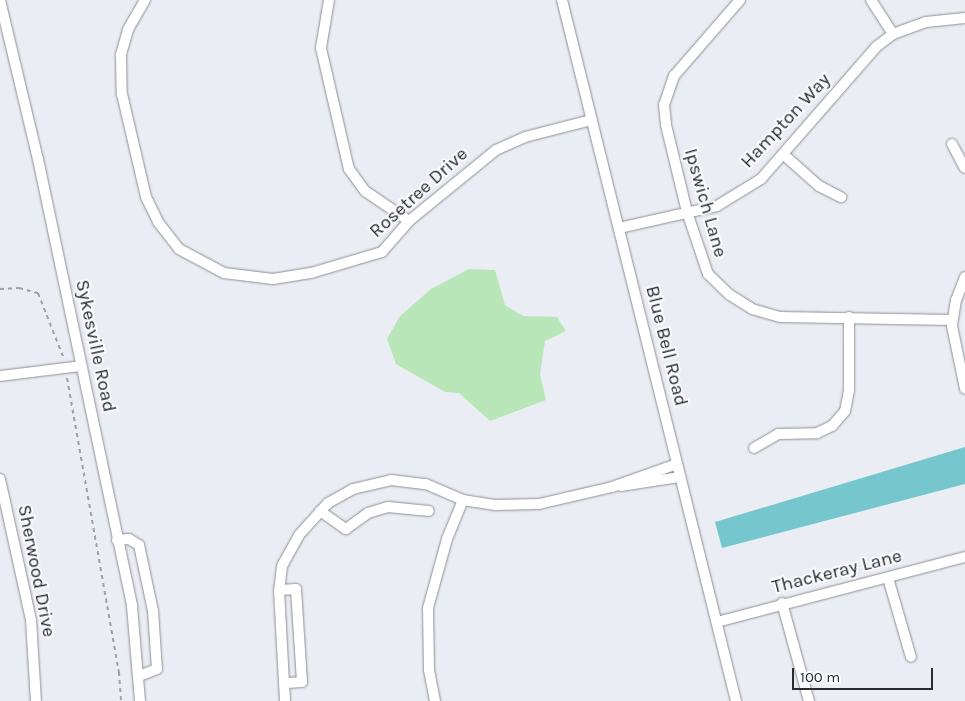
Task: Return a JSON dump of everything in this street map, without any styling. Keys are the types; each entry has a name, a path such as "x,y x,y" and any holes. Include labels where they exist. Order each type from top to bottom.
{"street":[{"name":"Sykesville Road","path":"0,0 132,606 140,701"},
{"name":"Rosetree Drive","path":"145,0 128,30 121,55 122,94 146,197 158,222 179,249 224,273 273,279 311,273 382,252 409,221 496,150 532,135 591,120"},
{"path":"329,0 321,48 349,170 366,191 409,221"},
{"name":"Blue Bell Road","path":"562,0 736,701"},
{"name":"Ipswich Lane","path":"740,0 674,76 664,105 666,125 687,212 708,274 730,295 752,309 780,316 952,320"},
{"path":"871,0 893,34"},
{"name":"Hampton Way","path":"618,228 717,206 761,179 784,155 876,47 893,34 926,22 965,18"},
{"path":"952,144 965,168"},
{"path":"784,155 819,186 841,197"},
{"path":"965,277 956,300 952,320 965,389"},
{"path":"754,448 778,434 817,434 832,426 845,411 849,390 849,317"},
{"path":"0,376 81,366"},
{"path":"612,487 677,464"},
{"path":"285,701 286,683 279,590 282,566 289,549 320,511 353,489 391,480 426,484 463,500 496,505 539,504 612,487 680,477"},
{"name":"Sherwood Drive","path":"0,479 31,620 36,701"},
{"path":"436,701 429,670 428,608 447,539 463,500"},
{"path":"320,511 346,529 368,513 388,507 429,512"},
{"path":"117,540 129,539 139,545 153,611 157,669 139,676"},
{"name":"Thackeray Lane","path":"717,622 782,603 888,578 965,557"},
{"path":"888,578 911,657"},
{"path":"279,590 296,589 302,682 286,683"},
{"path":"782,603 809,701"}],"path":[{"path":"0,289 19,288 38,293 61,346 119,672 121,701"}],"green space":[{"path":"469,269 495,270 505,305 523,316 557,317 566,331 545,341 540,374 546,400 490,421 459,393 445,392 396,364 387,339 400,316 431,289"}],"water":[{"path":"965,447 965,484 722,548 715,522"}]}
